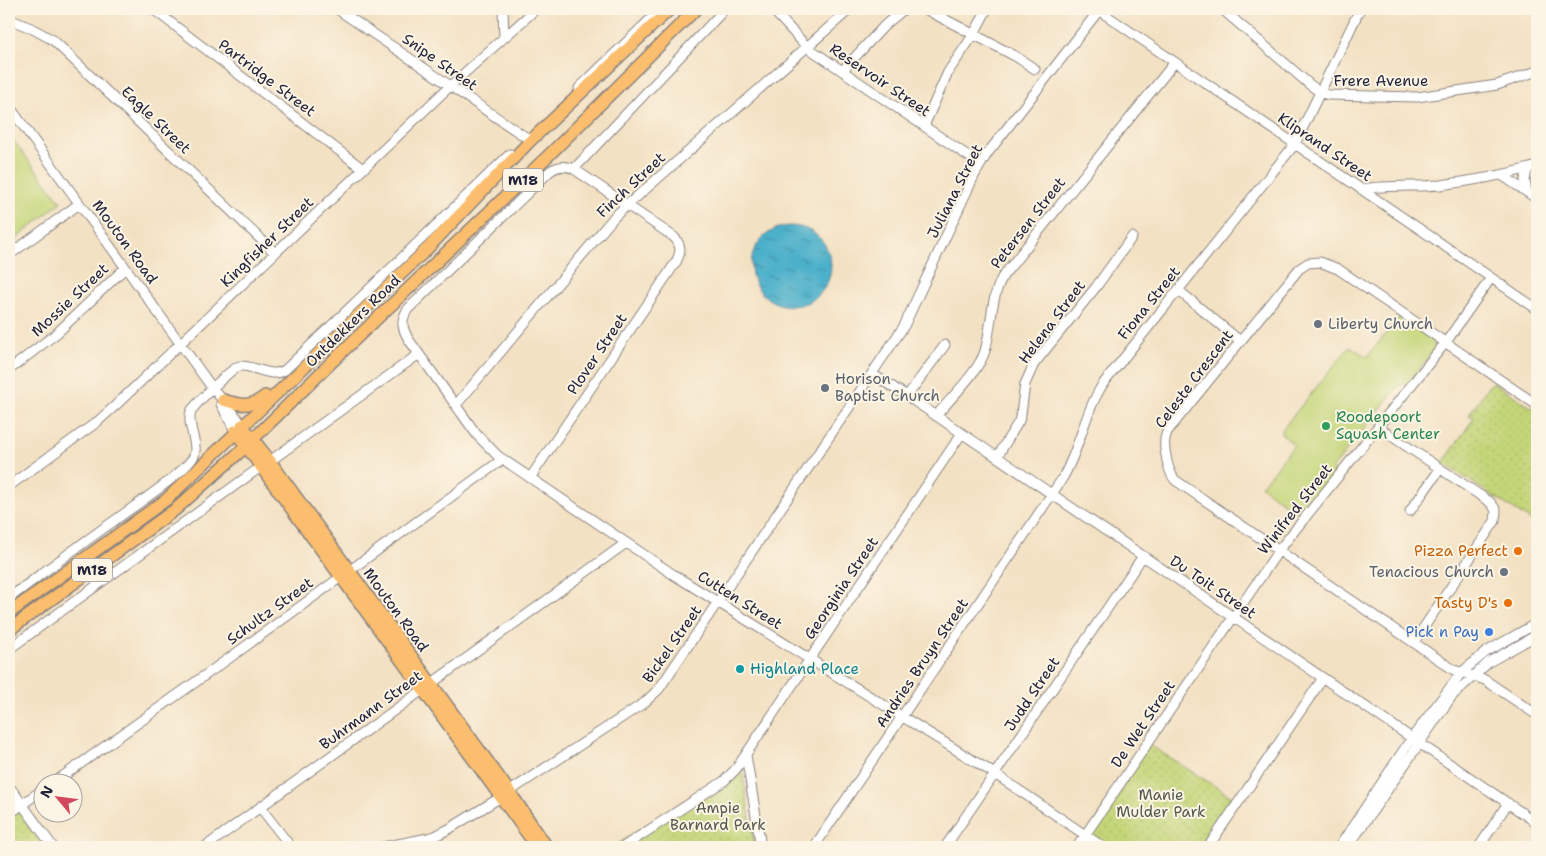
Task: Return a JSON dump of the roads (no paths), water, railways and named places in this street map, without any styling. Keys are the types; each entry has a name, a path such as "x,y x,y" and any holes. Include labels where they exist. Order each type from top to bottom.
{"main road":[{"name":"Ontdekkers Road","path":"9,613 167,499 427,249 530,141 670,9"},
{"name":"Ontdekkers Road","path":"9,630 176,509 250,442 550,154 696,9"},
{"path":"218,395 242,405 254,404 295,376"},
{"name":"Mouton Road","path":"239,428 505,794 547,847"},
{"name":"Mouton Road","path":"505,794 537,847"}],"street":[{"name":"Partridge Street","path":"153,9 363,168"},
{"name":"Snipe Street","path":"337,9 527,138"},
{"path":"503,9 504,38"},
{"name":"Kingfisher Street","path":"9,486 97,422 450,86 536,9"},
{"name":"Ontdekkers Road","path":"10,595 135,506 188,463 195,450 190,413 194,407 218,395 230,372 238,366 275,374 285,370 661,9"},
{"path":"627,205 574,169 725,9"},
{"name":"Reservoir Street","path":"772,9 807,47 980,164"},
{"name":"Finch Street","path":"456,405 610,222 850,9"},
{"path":"842,71 885,25 904,9"},
{"path":"925,9 1015,56 1035,70"},
{"path":"924,126 948,72 974,34 987,9"},
{"name":"Kliprand Street","path":"1099,9 1537,309"},
{"name":"Juliana Street","path":"872,374 909,317 980,164 1099,9"},
{"name":"Frere Avenue","path":"1222,9 1320,92 1337,96 1417,97 1498,85 1537,71"},
{"name":"Fiona Street","path":"1052,495 1071,464 1092,402 1102,384 1295,144 1360,9"},
{"name":"Eagle Street","path":"9,19 44,35 56,44 275,253"},
{"name":"Petersen Street","path":"936,416 965,382 984,353 996,288 1003,276 1174,62"},
{"name":"Mouton Road","path":"9,106 218,395 239,428"},
{"name":"Ontdekkers Road","path":"404,331 402,322 408,310 550,172 563,166 574,169"},
{"path":"1363,189 1380,186 1440,185 1503,176 1537,166"},
{"path":"1527,168 1525,181 1527,192"},
{"path":"1503,176 1537,199"},
{"path":"9,255 79,204"},
{"name":"Plover Street","path":"530,478 680,254 680,244 674,237 627,205"},
{"name":"Helena Street","path":"997,457 1019,421 1025,384 1034,364 1096,287 1132,237"},
{"name":"Celeste Crescent","path":"1537,405 1338,269 1320,262 1308,263 1299,269 1167,431 1165,440 1168,469 1175,480 1461,673 1485,680 1537,715"},
{"name":"Mossie Street","path":"9,370 56,333 125,268"},
{"name":"Winifred Street","path":"1233,617 1279,550 1446,342 1491,278"},
{"path":"1178,290 1240,341"},
{"name":"Cutten Street","path":"404,331 477,435 503,460 717,602 995,774 1103,847"},
{"path":"907,396 945,345"},
{"path":"9,649 419,354"},
{"name":"Du Toit Street","path":"872,374 1537,823"},
{"name":"Bickel Street","path":"383,847 435,836 505,794 649,699 659,688 872,374"},
{"path":"1378,427 1490,502 1496,510 1495,521 1414,642"},
{"name":"Georginia Street","path":"623,847 724,782 731,775 962,433"},
{"name":"Schultz Street","path":"66,774 503,460"},
{"path":"1410,511 1440,469"},
{"name":"Andries Bruyn Street","path":"814,847 1052,495"},
{"name":"Buhrmann Street","path":"205,847 626,543"},
{"name":"Judd Street","path":"945,847 1143,556"},
{"name":"De Wet Street","path":"1077,847 1233,617"},
{"path":"1348,847 1372,805 1461,673 1486,652 1537,623"},
{"path":"1415,741 1452,696 1472,676 1489,662 1537,635"},
{"path":"1208,847 1323,678"},
{"path":"746,755 761,847"},
{"path":"9,786 53,847"},
{"path":"9,814 32,797"},
{"path":"1479,847 1508,803"},
{"path":"1339,847 1372,805"},
{"path":"260,807 291,847"}],"water":[{"path":"791,226 806,229 819,238 828,251 831,266 828,281 819,294 806,303 791,306 776,303 763,294 754,281 751,266 754,251 763,238 776,229"}],"place":[{"name":"Liberty Church","path":"1318,324"},
{"name":"Horison Baptist Church","path":"825,388"},
{"name":"Roodepoort Squash Center","path":"1326,426"},
{"name":"Pizza Perfect","path":"1518,551"},
{"name":"Tenacious Church","path":"1504,572"},
{"name":"Tasty D's","path":"1508,603"},
{"name":"Pick n Pay","path":"1489,632"},
{"name":"Highland Place","path":"740,669"}],"park label":[{"name":"Manie Mulder Park","path":"1161,804"},
{"name":"Ampie Barnard Park","path":"718,816"}]}
